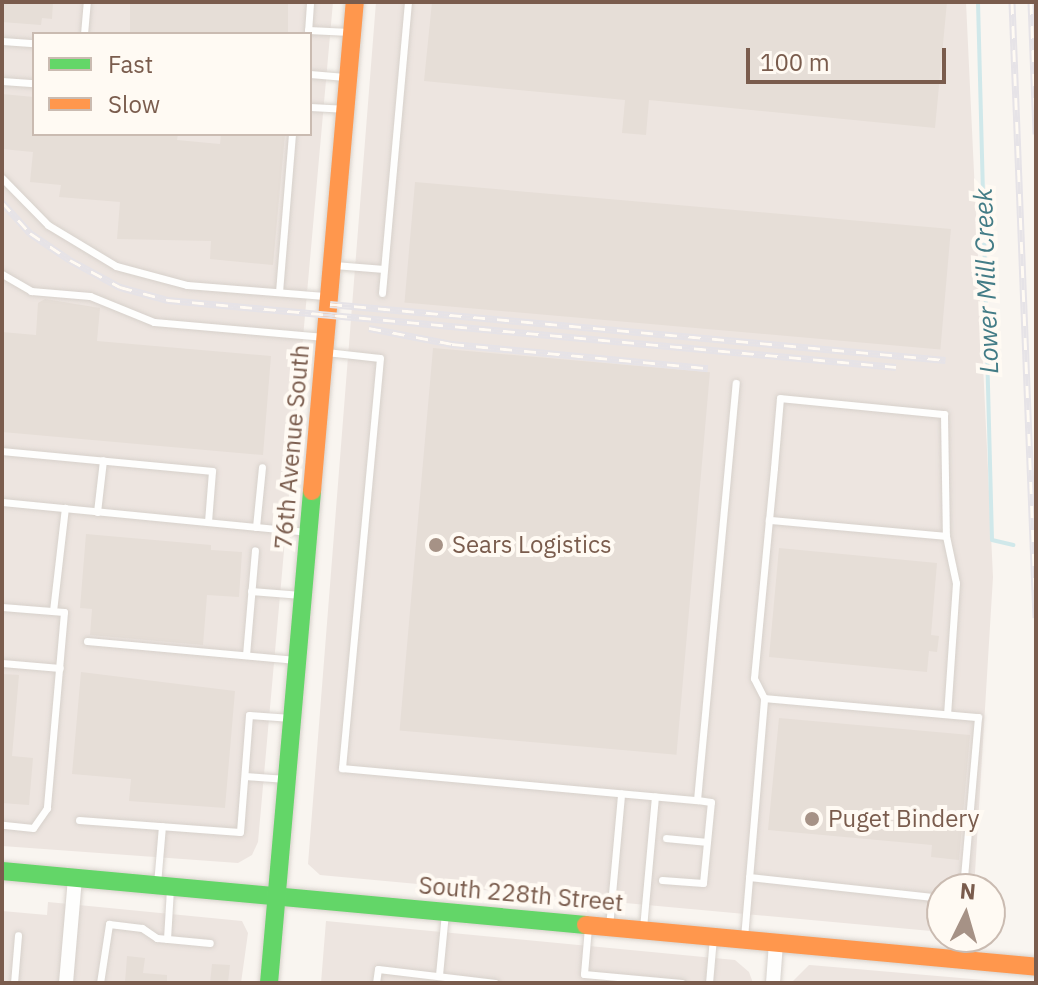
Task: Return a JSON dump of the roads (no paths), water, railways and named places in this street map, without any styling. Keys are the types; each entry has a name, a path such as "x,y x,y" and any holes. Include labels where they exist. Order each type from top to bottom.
{"main road":[{"name":"76th Avenue South","path":"269,983 355,2"},
{"name":"South 228th Street","path":"2,871 1035,967"}],"street":[{"path":"66,983 75,877"},
{"path":"773,983 776,943"}],"lane":[{"path":"84,32 87,2"},
{"path":"308,32 310,2"},
{"path":"382,293 408,2"},
{"path":"312,32 352,33"},
{"path":"2,41 32,43"},
{"path":"312,74 348,77"},
{"path":"2,81 32,83"},
{"path":"312,107 345,110"},
{"path":"279,292 292,136"},
{"path":"2,178 48,225 116,266 187,285 329,296"},
{"path":"332,265 384,269"},
{"path":"2,274 31,291 90,296 154,322 325,345 380,358 342,768 711,802 703,883 662,880"},
{"path":"697,800 736,383"},
{"path":"744,940 764,698 754,678 780,398 944,414 946,536 956,583 947,714"},
{"path":"2,451 212,471 208,522"},
{"path":"97,512 103,460"},
{"path":"256,527 262,467"},
{"path":"2,502 309,532"},
{"path":"53,611 65,508"},
{"path":"769,520 946,536"},
{"path":"246,655 255,550"},
{"path":"251,591 304,595"},
{"path":"2,607 64,612 47,808 33,828 2,825"},
{"path":"87,641 298,660"},
{"path":"2,663 60,668"},
{"path":"764,698 978,717 964,873"},
{"path":"79,820 240,832 249,715 293,718"},
{"path":"245,776 288,779"},
{"path":"609,927 621,794"},
{"path":"643,930 655,797"},
{"path":"162,826 167,939"},
{"path":"666,838 707,842"},
{"path":"749,877 926,896"},
{"path":"439,975 445,911"},
{"path":"100,983 109,924 142,928 167,939 210,943"},
{"path":"588,925 584,974 682,983"},
{"path":"14,983 18,935"},
{"path":"709,983 713,937"},
{"path":"376,983 378,969 495,983"}],"waterway":[{"name":"Lower Mill Creek","path":"978,2 992,540 1013,545"}],"railway":[{"path":"1012,2 1036,618"},
{"path":"1031,2 1036,134"},
{"path":"2,202 30,233 70,260 120,287 168,300 896,367"},
{"path":"330,304 945,360"},
{"path":"369,328 452,344 708,368"}],"place":[{"name":"Sears Logistics","path":"436,545"},
{"name":"Puget Bindery","path":"812,819"}]}
